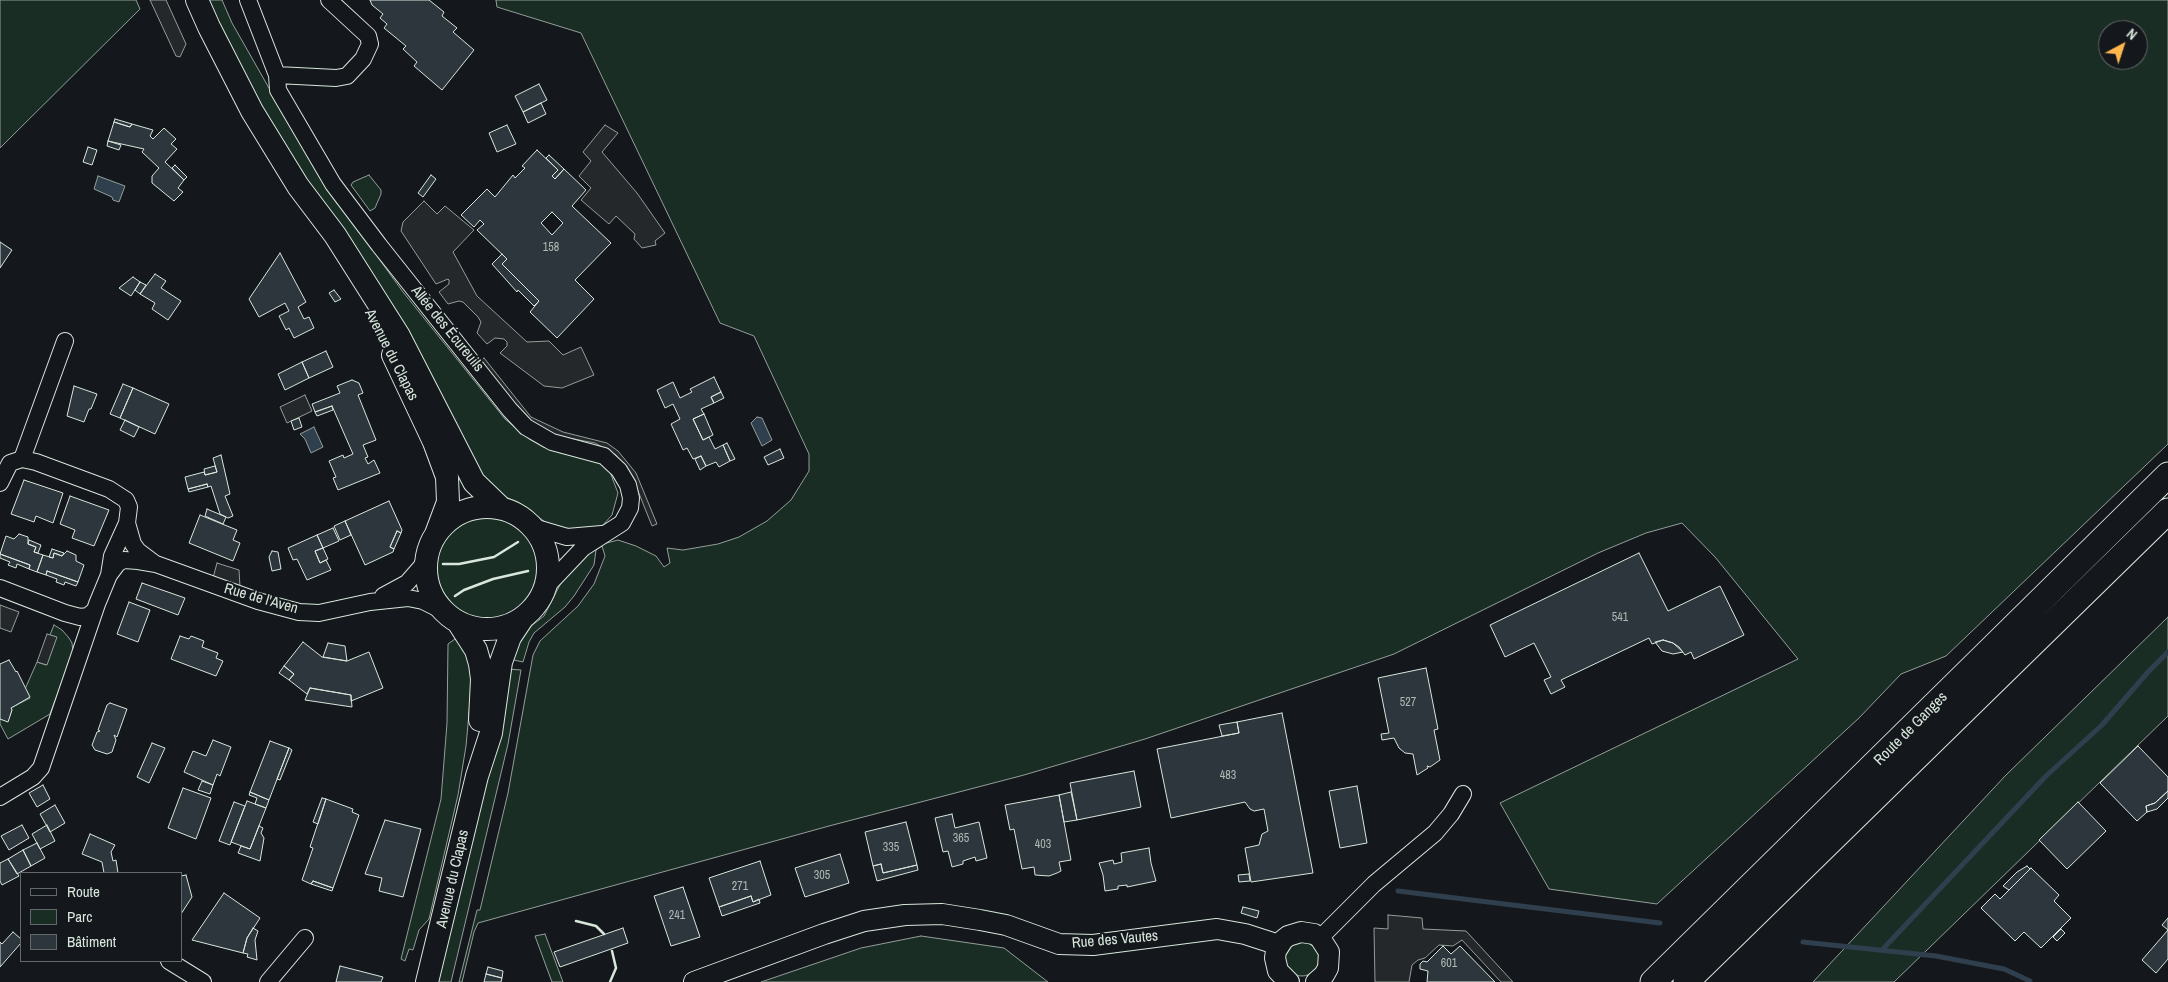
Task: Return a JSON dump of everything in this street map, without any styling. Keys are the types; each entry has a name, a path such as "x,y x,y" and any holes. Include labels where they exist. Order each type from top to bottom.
{"main road":[{"name":"Avenue du Clapas","path":"197,0 252,111 298,186 335,235 399,336 474,482 501,508"},
{"name":"Avenue du Clapas","path":"298,186 309,210 390,350 443,461 449,490 448,502 436,534"},
{"name":"Route de Ganges","path":"1653,982 2168,475"},
{"path":"482,507 501,508 515,514 533,527 539,535 547,555 548,576 546,586 532,610 522,619 508,626 494,629 478,629 452,617 431,592 426,574 427,556 436,534 461,512 482,507"},
{"name":"Route de Ganges","path":"1686,982 2168,512"},
{"name":"Avenue du Clapas","path":"452,617 476,650 480,664 482,679 477,776"},
{"name":"Avenue du Clapas","path":"428,982 477,776 491,733 501,662 510,637 522,619"}],"street":[{"name":"Allée des Écureuils","path":"248,0 277,75 278,90 333,184 379,245 510,410 526,427 552,442 598,454 619,470 630,493 630,508 622,522 604,533 573,558 546,586"},
{"path":"277,75 336,78 347,76 363,59 370,44 368,36 329,0"},
{"path":"0,483 10,463 22,459 65,341"},
{"name":"Rue de l'Aven","path":"22,459 36,462 119,494 126,500 129,507 127,523 112,556 109,575"},
{"name":"Rue de l'Aven","path":"127,523 133,544 138,551 156,564"},
{"path":"533,527 567,536 604,533"},
{"name":"Rue de l'Aven","path":"370,602 407,583 421,567 427,556"},
{"name":"Rue de l'Aven","path":"0,797 33,778 41,768 94,612 113,567 124,560 156,564 280,608 319,613 370,602 400,598 416,599 434,605 452,617"},
{"path":"0,588 72,615 88,616 94,612"},
{"path":"1320,938 1374,884 1435,832 1451,814 1463,794"},
{"name":"Rue des Vautes","path":"694,982 864,921 905,915 942,914 980,920 1006,925 1050,941 1068,944 1093,945 1216,929 1245,934 1279,945"},
{"path":"1289,982 1282,977 1275,958 1279,945 1288,936 1301,932 1308,932 1320,938 1329,952 1328,968 1324,980"},
{"path":"268,982 305,938"},
{"path":"172,962 203,982"}],"green space":[{"path":"0,0 136,0 140,9 0,148"},
{"path":"206,0 222,0 232,23 319,176 403,292 505,419 529,439 543,447 561,453 597,460 610,472 618,493 612,515 603,525 591,532 578,533 548,524 518,502 500,495 486,485 287,156"},
{"path":"496,0 2168,0 2168,444 1946,656 1901,674 1859,718 1657,904 1549,889 1500,803 1798,659 1715,557 1682,523 1646,533 1598,553 1394,654 1145,739 1024,775 829,826 478,923 474,932 462,982 459,982 477,910 480,910 508,793 533,655 540,641 578,606 594,584 605,556 602,546 596,550 594,565 574,596 565,607 534,633 523,662 509,659 526,630 544,616 562,581 588,552 603,544 618,540 656,556 664,567 670,563 667,548 683,550 718,544 739,537 767,521 791,500 809,471 809,454 754,336 720,323 581,33 497,7"},
{"path":"369,175 381,190 375,208 370,211 351,185 353,182"},
{"path":"487,516 507,520 524,532 536,549 540,569 536,589 524,606 507,618 487,622 467,618 450,606 438,589 434,569 438,549 450,532 467,520"},
{"path":"2168,617 2168,716 1894,982 1813,982 2006,775"},
{"path":"54,625 69,638 72,643 73,652 50,714 8,739 0,724 0,719 8,721 11,708 30,698 25,689 37,662 46,665 56,637 50,635"},
{"path":"455,639 471,662 472,680 466,746 458,795 429,919 419,930 413,950 409,949 405,961 401,959 441,799 447,723 448,644"},
{"path":"508,669 521,670 508,744 451,982 437,982"},
{"path":"545,934 563,982 552,982 549,974 535,936"},
{"path":"921,936 1004,948 1048,982 761,982 861,948"},
{"path":"1302,942 1309,943 1314,947 1318,952 1318,966 1314,971 1309,975 1302,976 1295,975 1290,971 1286,966 1285,959 1286,952 1290,947 1295,943"}],"shaded area":[{"path":"150,0 166,0 186,44 180,57 176,56"},
{"path":"605,125 618,133 602,152 637,193 665,233 655,241 656,245 642,248 634,239 635,234 616,216 609,224 581,200 591,188 579,176 591,161 583,152"},
{"path":"424,201 437,214 445,206 474,230 453,252 477,296 527,342 549,341 563,355 581,347 594,375 562,388 544,386 500,353 507,346 507,342 504,339 495,338 487,344 477,333 481,322 478,317 463,302 459,301 448,304 439,292 449,284 449,280 436,284 401,231 403,222"},
{"path":"484,358 531,417 563,432 607,443 618,451 636,473 657,524 652,526 634,481 616,455 595,443 558,436 529,420 480,362"},
{"path":"305,395 312,411 287,423 280,407"},
{"path":"217,563 239,570 240,587 213,578"},
{"path":"0,605 19,612 11,632 0,628"},
{"path":"47,634 57,637 47,665 37,662"},
{"path":"1388,915 1422,918 1423,929 1466,931 1513,982 1501,982 1462,940 1453,946 1439,945 1425,958 1418,960 1412,965 1409,982 1375,982 1374,928 1388,929"}],"water":[{"path":"98,176 125,186 119,202 94,189"},
{"path":"757,417 762,418 772,440 762,446 751,423"},
{"path":"314,427 323,447 311,453 305,439 300,434"}],"building":[{"path":"370,0 429,0 444,12 442,16 457,28 453,32 474,50 442,90 414,66 417,62 403,49 406,46 384,28 387,24 380,18 383,14 372,5"},
{"path":"539,84 547,100 523,112 515,96"},
{"path":"541,103 546,114 528,123 523,112"},
{"path":"115,119 132,124 130,127 114,122"},
{"path":"114,122 130,127 132,124 153,130 150,136 153,139 164,128 176,139 171,144 177,149 165,162 184,180 178,188 183,192 174,201 152,183 152,176 159,168 142,152 144,149 108,141"},
{"path":"507,125 516,144 497,152 489,133"},
{"path":"108,141 121,145 119,150 107,146"},
{"path":"88,147 97,150 92,165 83,162"},
{"path":"537,150 558,170 552,176 555,179 564,169 586,190 572,206 611,243 575,280 594,299 557,338 530,312 539,301 502,264 507,259 477,230 484,224 480,220 474,227 461,215 487,189 495,197 513,175 515,178 525,168 522,166","holes":["552,212 563,223 552,235 541,223"]},
{"path":"549,155 564,169 555,179 552,176 558,170 546,158"},
{"path":"175,165 187,177 184,180 172,168"},
{"path":"431,175 436,179 423,197 418,193"},
{"path":"0,242 12,250 0,268"},
{"path":"280,253 306,302 298,307 304,319 309,317 314,328 294,338 289,328 286,330 279,316 289,311 285,303 259,317 249,299"},
{"path":"502,254 507,259 502,264 539,301 534,306 518,290 517,292 492,264"},
{"path":"155,274 166,281 161,288 181,301 168,320 152,309 155,303 140,294"},
{"path":"133,277 140,282 131,296 119,288"},
{"path":"140,282 146,285 140,294 135,290"},
{"path":"334,290 341,299 335,302 329,293"},
{"path":"326,351 333,367 309,378 302,362"},
{"path":"302,362 309,378 285,390 278,374"},
{"path":"714,377 721,392 711,397 714,403 701,409 704,414 693,419 703,440 709,437 715,449 723,445 730,461 719,467 716,462 706,466 701,456 693,459 687,448 683,450 671,424 680,419 673,404 665,408 657,390 673,382 680,398 692,392 690,389"},
{"path":"352,380 359,383 363,393 358,395 376,440 363,445 368,457 365,458 368,464 374,460 380,473 338,490 333,478 336,477 329,461 343,455 344,458 353,454 332,406 315,412 312,404 340,393 337,386"},
{"path":"123,384 133,388 120,418 110,414"},
{"path":"74,386 97,394 84,422 67,416"},
{"path":"133,388 169,404 155,434 120,418"},
{"path":"721,392 724,398 714,403 711,397"},
{"path":"332,406 333,410 317,416 315,412"},
{"path":"704,414 713,435 703,440 693,419"},
{"path":"299,418 302,427 294,430 291,421"},
{"path":"125,420 139,427 134,437 120,430"},
{"path":"727,443 735,459 730,461 723,445"},
{"path":"780,449 784,458 768,465 764,457"},
{"path":"221,455 230,494 225,496 233,516 228,518 220,514 211,486 208,487 207,484 188,489 185,477 204,472 205,475 217,472 213,458"},
{"path":"701,456 706,466 700,470 695,459"},
{"path":"215,466 217,472 205,475 204,469"},
{"path":"24,480 63,493 53,523 36,516 34,522 11,514"},
{"path":"207,484 208,487 189,492 188,489"},
{"path":"70,496 109,510 94,546 72,538 75,530 60,524"},
{"path":"389,501 402,530 401,533 397,531 390,547 394,549 393,552 365,565 345,521"},
{"path":"207,509 226,517 223,524 205,516"},
{"path":"200,515 237,530 233,540 240,543 233,561 189,543"},
{"path":"345,521 351,535 340,540 334,526"},
{"path":"333,528 339,541 323,548 317,535"},
{"path":"397,531 401,533 394,549 390,547"},
{"path":"19,534 28,537 28,544 36,547 34,552 43,555 37,572 29,569 30,565 0,554 6,536 14,539"},
{"path":"317,535 323,548 315,551 320,563 326,560 331,570 307,580 297,559 293,560 288,548"},
{"path":"29,540 41,545 38,553 34,552 36,547 28,544"},
{"path":"323,548 328,559 320,563 315,551"},
{"path":"52,549 64,553 62,556 54,553 53,558 49,557"},
{"path":"67,551 76,555 76,561 84,565 78,582 47,571 46,575 37,572 43,555 53,558 54,553 62,556"},
{"path":"272,551 278,552 281,569 272,571 269,557"},
{"path":"1639,553 1668,611 1720,586 1744,635 1694,659 1691,652 1685,655 1673,643 1663,640 1652,644 1649,638 1561,680 1565,687 1551,694 1544,680 1551,677 1534,643 1505,657 1490,625"},
{"path":"0,554 30,565 29,569 17,564 16,568 8,565 10,562 0,558"},
{"path":"47,571 78,582 76,586 65,582 64,585 56,582 57,579 46,575"},
{"path":"142,583 185,598 178,615 136,599"},
{"path":"129,602 150,610 138,642 117,634"},
{"path":"180,636 189,639 191,636 204,641 202,647 218,653 216,658 223,661 216,676 171,659"},
{"path":"1663,640 1673,643 1683,652 1673,654 1662,651 1655,642"},
{"path":"303,642 322,657 347,661 369,652 383,688 351,701 351,695 310,688 307,694 289,680 294,674 284,666"},
{"path":"328,643 345,646 347,661 323,657"},
{"path":"9,660 17,671 30,697 11,708 8,722 0,719 0,664"},
{"path":"284,666 294,674 289,680 279,673"},
{"path":"1426,668 1438,729 1434,730 1440,760 1430,767 1427,766 1428,768 1417,775 1413,754 1405,753 1399,748 1394,738 1382,740 1381,734 1389,733 1378,678"},
{"path":"310,688 351,695 352,707 305,700"},
{"path":"110,703 127,709 117,737 114,735 116,740 112,752 107,754 95,750 92,745 97,732 100,731 98,730 107,705"},
{"path":"1282,713 1313,873 1251,882 1245,848 1259,845 1262,834 1268,831 1264,809 1254,811 1245,802 1171,818 1157,749 1239,733 1237,722"},
{"path":"1237,722 1239,733 1222,736 1219,725"},
{"path":"213,740 231,747 220,776 217,774 213,785 184,772 193,751 206,756"},
{"path":"270,741 289,748 269,800 250,792"},
{"path":"152,743 165,748 149,783 137,777"},
{"path":"2138,746 2168,777 2168,791 2155,803 2146,806 2147,812 2137,821 2100,783"},
{"path":"289,748 292,750 280,780 277,779"},
{"path":"1134,771 1141,807 1077,820 1070,783"},
{"path":"202,781 213,785 210,794 198,790"},
{"path":"43,785 50,799 37,807 29,793"},
{"path":"1357,786 1367,843 1340,848 1329,791"},
{"path":"183,788 211,798 196,839 168,828"},
{"path":"2168,791 2168,798 2157,809 2147,812 2146,806 2155,803"},
{"path":"250,792 269,800 266,808 255,804 257,798 249,795"},
{"path":"1071,792 1077,820 1064,822 1059,795"},
{"path":"1059,795 1071,860 1059,862 1061,871 1057,873 1049,876 1035,875 1034,867 1022,869 1014,829 1010,830 1005,805"},
{"path":"322,798 326,799 318,824 313,822"},
{"path":"326,799 353,809 352,812 359,815 333,888 313,881 311,884 302,880 313,848 310,847"},
{"path":"247,801 266,808 250,849 231,842"},
{"path":"234,802 245,806 230,845 219,841"},
{"path":"2078,802 2106,831 2067,869 2039,840"},
{"path":"55,805 65,823 50,832 40,814"},
{"path":"952,814 955,828 979,822 987,858 976,861 975,857 963,861 963,864 952,867 948,851 943,852 935,818"},
{"path":"385,820 421,829 403,897 379,891 382,878 365,874"},
{"path":"906,822 917,865 883,873 881,864 873,866 865,832"},
{"path":"22,825 29,838 9,850 1,836"},
{"path":"47,825 55,841 40,849 32,834"},
{"path":"259,826 263,828 261,833 264,838 260,861 238,853 241,846 250,849"},
{"path":"90,834 115,845 111,852 113,861 116,860 118,872 104,872 102,862 82,854"},
{"path":"37,843 45,858 31,866 23,850"},
{"path":"1149,848 1156,881 1127,887 1127,885 1118,886 1118,889 1105,891 1099,863 1113,860 1114,864 1122,862 1121,853"},
{"path":"23,850 31,866 17,874 8,859"},
{"path":"840,854 849,883 805,897 795,868"},
{"path":"8,859 19,876 2,885 0,881 0,863"},
{"path":"760,861 771,895 753,902 751,896 719,907 709,878"},
{"path":"881,864 883,873 917,865 918,870 877,881 873,866"},
{"path":"2027,866 2030,869 2009,890 2003,886 2017,872"},
{"path":"2031,868 2059,895 2054,901 2071,918 2041,948 2024,932 2015,941 1981,908 1995,894 2000,899"},
{"path":"1249,874 1250,881 1239,882 1238,875"},
{"path":"186,875 192,897 182,912 182,876"},
{"path":"313,881 333,888 332,891 311,884"},
{"path":"683,887 700,937 671,946 654,896"},
{"path":"224,893 260,918 247,938 243,953 192,940"},
{"path":"751,896 753,902 759,899 760,903 722,916 719,907"},
{"path":"1243,907 1259,911 1257,918 1241,913"},
{"path":"2168,918 2168,930 2162,925"},
{"path":"253,928 258,931 255,940 257,960 247,957 248,954 243,953 247,938"},
{"path":"623,928 628,943 560,967 554,952"},
{"path":"2061,929 2065,933 2057,941 2053,937"},
{"path":"2168,930 2168,959 2156,973 2142,960"},
{"path":"13,932 20,938 20,944 0,967 0,942 2,944"},
{"path":"1443,946 1451,954 1460,946 1495,982 1427,982 1428,971 1420,969 1420,964 1423,961 1427,962"},
{"path":"340,966 383,977 381,982 336,982"},
{"path":"488,967 503,971 502,978 486,974"},
{"path":"486,974 502,978 501,982 484,982"}],"waterway":[{"path":"1882,950 2046,776 2102,725 2168,652"},
{"path":"1398,891 1660,923"},
{"path":"1803,942 1936,956 2004,969 2030,981"}],"wall":[{"path":"443,564 459,564 494,557 518,542"},
{"path":"455,596 464,590 493,579 528,571"},
{"path":"576,921 596,926 604,934"},
{"path":"610,982 616,968 612,951"}]}
